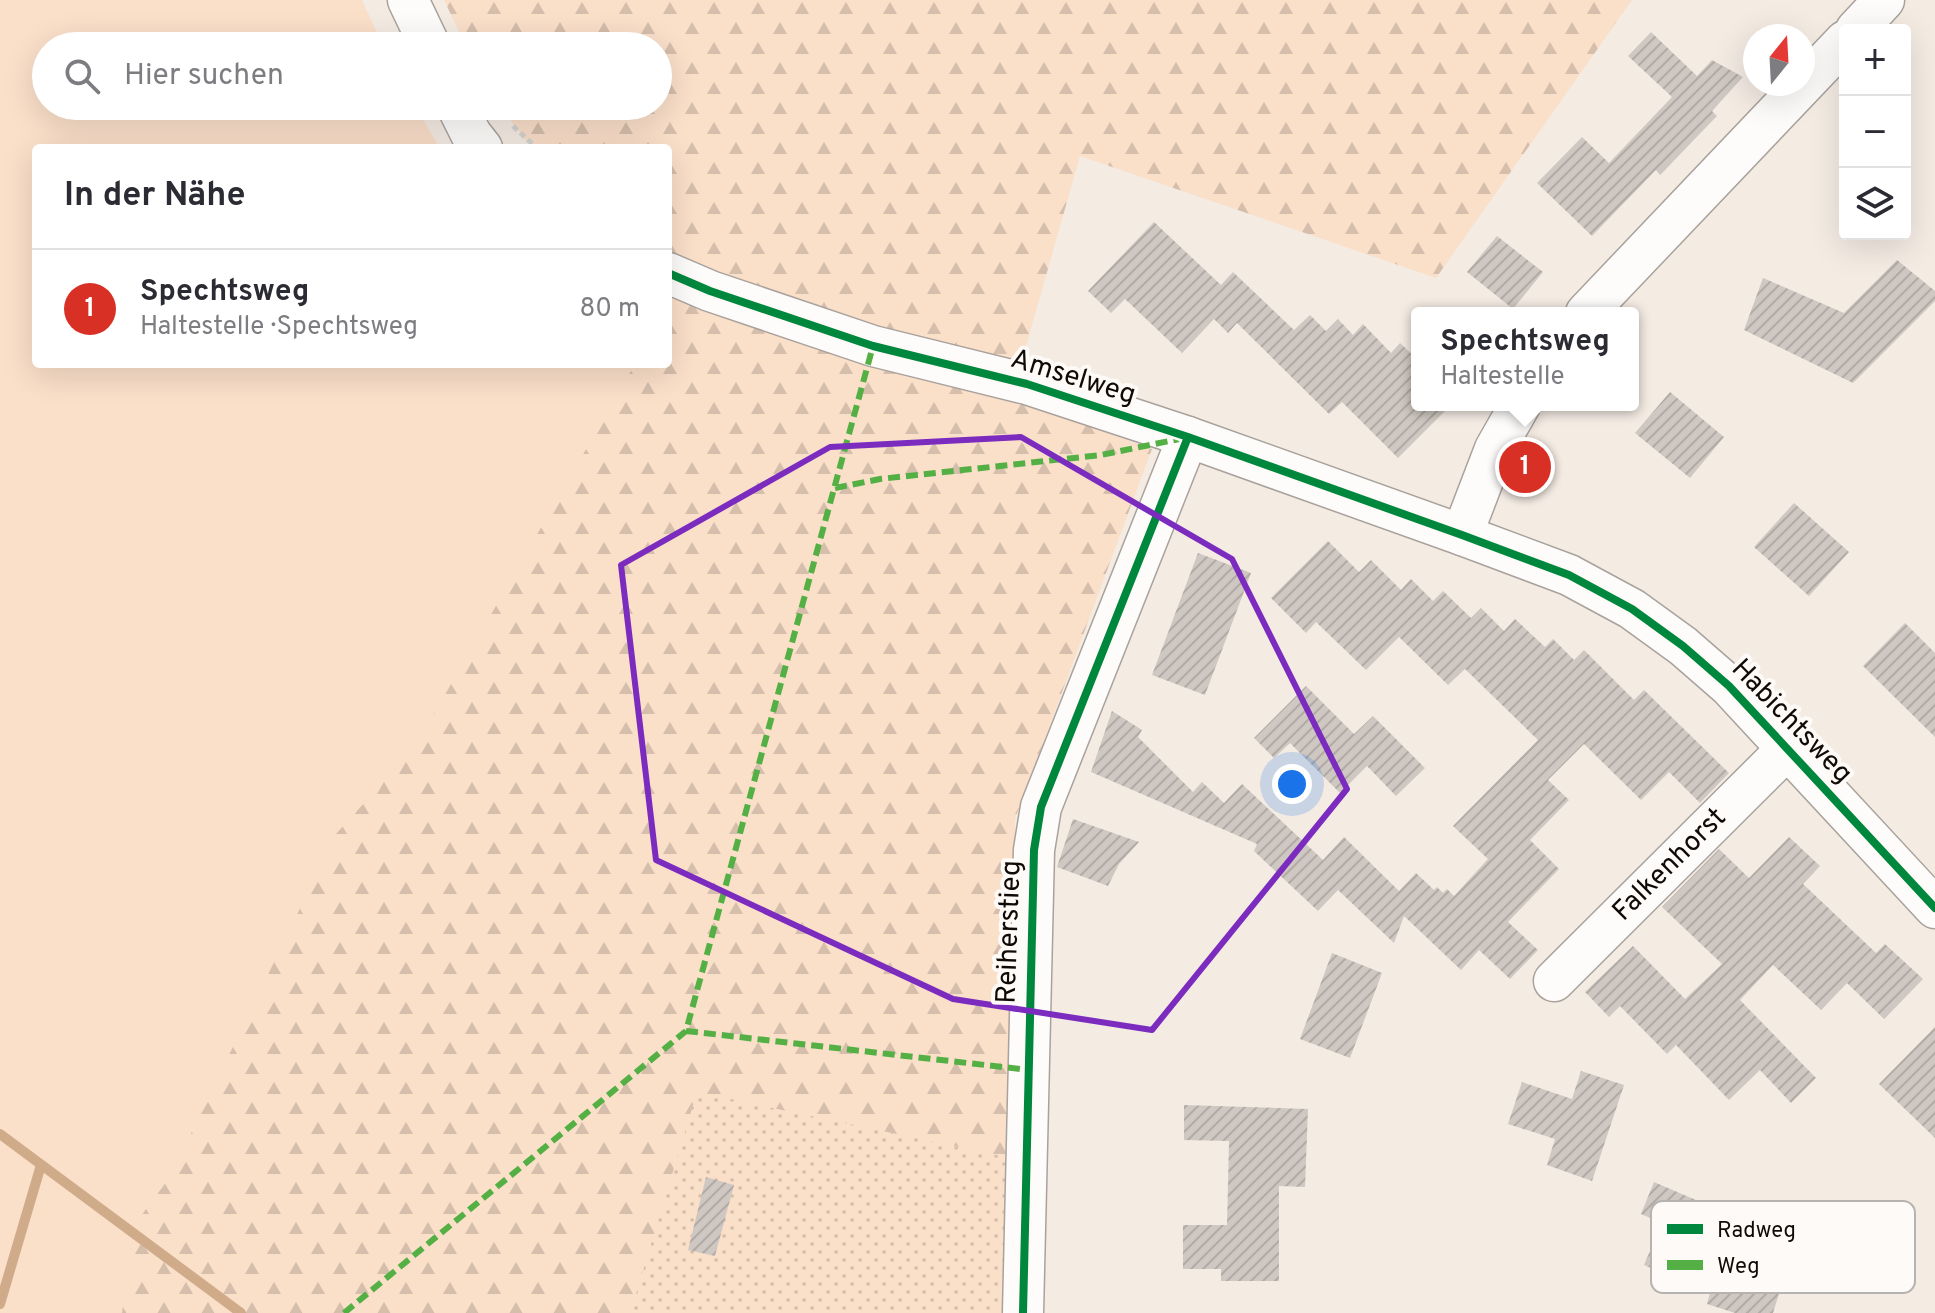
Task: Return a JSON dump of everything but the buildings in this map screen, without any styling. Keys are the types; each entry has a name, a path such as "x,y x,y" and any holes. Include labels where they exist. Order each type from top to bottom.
{"street":[{"path":"408,0 423,32"},
{"path":"1862,24 1884,0"},
{"path":"1592,307 1839,47"},
{"path":"464,120 479,144"},
{"name":"Amselweg","path":"672,275 828,332 1027,384 1188,437 1462,535"},
{"path":"1462,535 1495,449 1517,411"},
{"name":"Reiherstieg","path":"1023,1313 1034,850 1041,807 1188,437"},
{"name":"Habichtsweg","path":"1462,535 1569,575 1632,609 1683,646 1729,686 1935,908"},
{"name":"Falkenhorst","path":"1554,981 1787,749"}],"highlighted area":[{"path":"1021,437 1232,559 1347,789 1152,1030 953,999 656,860 621,565 830,447"}],"green space":[{"path":"0,0 362,0 377,32 32,32 32,120 423,120 438,144 32,144 32,368 633,368 415,747 336,834 170,1177 135,1224 122,1313 0,1313"},
{"path":"444,0 1632,0 1436,278 1080,156 1011,399 1152,449 1015,819 1016,1159 697,1092 630,1313 100,1313 145,1185 348,747 596,368 672,368 672,274 684,261 672,254 672,144 529,144 510,120 672,120 672,32 459,32"},
{"path":"697,1091 1016,1159 1010,1313 630,1313"}],"waterway":[{"path":"0,1134 241,1313"},
{"path":"0,1304 41,1165"}],"marked path":[{"path":"344,1313 686,1031 873,346"},
{"path":"835,488 880,479 1101,455 1184,438"},
{"path":"686,1031 1029,1070"}],"cycle path":[{"path":"672,275 710,291 873,346 1027,384 1188,437 1569,575 1632,609 1683,646 1729,686 1935,908"},
{"path":"1023,1313 1034,850 1041,807 1188,437"}],"place":[{"name":"Spechtsweg","path":"1525,467"}]}
